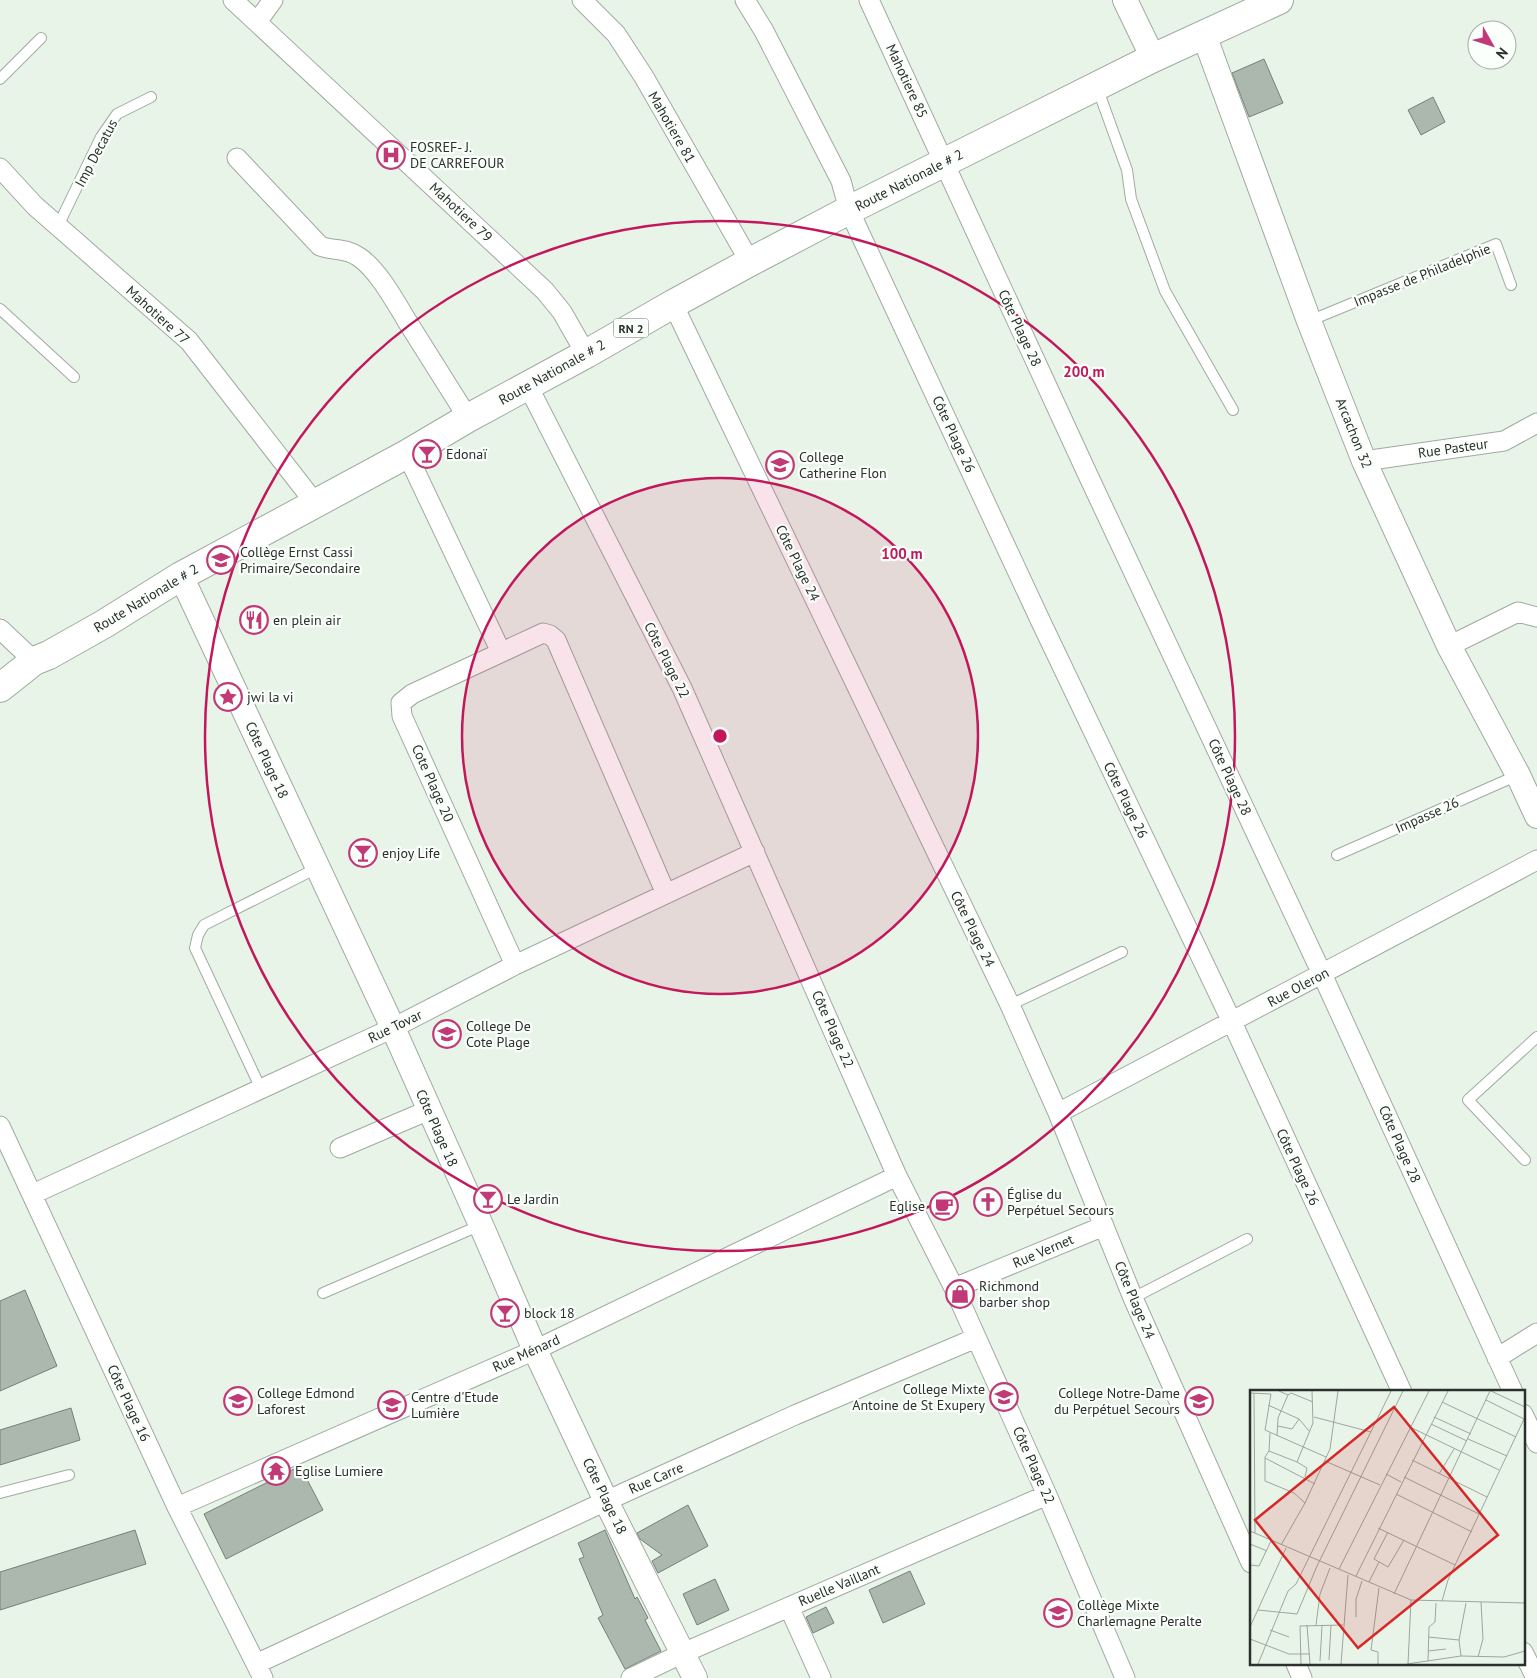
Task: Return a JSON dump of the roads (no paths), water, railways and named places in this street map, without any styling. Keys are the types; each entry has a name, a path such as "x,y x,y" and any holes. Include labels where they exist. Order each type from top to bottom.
{"main road":[{"name":"Route Nationale # 2","path":"0,688 34,661 49,655 104,624 181,576 407,454 468,418 750,262 849,210 1153,58 1279,0"}],"street":[{"name":"Mahotiere 79","path":"233,0 545,291 562,312 586,354"},
{"path":"257,22 273,0"},
{"name":"Mahotiere 81","path":"582,0 616,34 644,78 750,262"},
{"name":"Côte Plage 26","path":"745,0 764,31 841,181 849,210 1041,622 1232,1022 1401,1390"},
{"name":"Mahotiere 85","path":"870,0 945,162"},
{"path":"1124,0 1153,58"},
{"name":"Arcachon 32","path":"1204,35 1309,321 1364,461 1449,646 1518,776 1537,816"},
{"path":"237,158 320,246 332,250 345,250 359,257 370,267 392,297 468,418"},
{"name":"Côte Plage 28","path":"945,162 1091,482 1322,974 1512,1390"},
{"name":"Mahotiere 77","path":"2,175 34,206 189,341 315,503"},
{"name":"Côte Plage 24","path":"673,304 1010,1005 1058,1113 1133,1298 1250,1561"},
{"name":"Côte Plage 22","path":"528,386 682,688 898,1176 954,1288 1047,1495 1125,1678"},
{"name":"Rue Pasteur","path":"1364,461 1504,440 1537,423"},
{"path":"407,454 501,652"},
{"name":"Côte Plage 18","path":"181,576 392,1028 535,1350 606,1500 695,1678"},
{"path":"1449,646 1518,612 1537,617"},
{"path":"0,629 34,661"},
{"name":"Cote Plage 20","path":"515,965 401,709 401,703 406,698 501,652 543,633 550,635 556,640 666,894"},
{"name":"Rue Tovar","path":"33,1194 392,1028 515,965 755,852"},
{"name":"Rue Oleron","path":"1058,1113 1537,860"},
{"path":"340,1148 429,1110"},
{"name":"Côte Plage 16","path":"0,1126 177,1507 260,1671"},
{"name":"Rue Ménard","path":"177,1507 535,1350 898,1176"},
{"name":"Rue Vernet","path":"954,1288 1104,1226"},
{"path":"1497,1358 1537,1333"},
{"name":"Rue Carre","path":"260,1671 606,1500 976,1338"},
{"path":"1524,1416 1537,1443"},
{"name":"Ruelle Vaillant","path":"631,1678 683,1653 1047,1495"},
{"path":"789,1607 821,1678"},
{"path":"1524,1654 1536,1678"}],"lane":[{"path":"0,79 41,38"},
{"path":"1097,86 1127,170 1131,199 1165,291 1233,410"},
{"name":"Imp Decatus","path":"58,226 101,137 117,114 152,97"},
{"name":"Impasse de Philadelphie","path":"1309,321 1496,244 1511,285"},
{"path":"0,309 74,377"},
{"name":"Impasse 26","path":"1337,855 1518,776"},
{"path":"262,1089 195,948 198,935 204,924 317,868"},
{"path":"1010,1005 1122,952"},
{"path":"1525,1160 1468,1100 1537,1037"},
{"path":"323,1293 481,1225"},
{"path":"1133,1298 1247,1239"},
{"path":"0,1493 69,1475"}],"place":[{"name":"FOSREF- J. DE CARREFOUR","path":"391,155"},
{"name":"Edonaï","path":"427,454"},
{"name":"College Catherine Flon","path":"780,465"},
{"name":"Collège Ernst Cassi Primaire/Secondaire","path":"221,560"},
{"name":"en plein air","path":"254,620"},
{"name":"jwi la vi","path":"228,697"},
{"name":"enjoy Life","path":"363,853"},
{"name":"College De Cote Plage","path":"447,1034"},
{"name":"Le Jardin","path":"488,1199"},
{"name":"Église du Perpétuel Secours","path":"988,1202"},
{"name":"Eglise","path":"944,1206"},
{"name":"Richmond barber shop","path":"960,1294"},
{"name":"block 18","path":"505,1313"},
{"name":"College Mixte Antoine de St Exupery","path":"1004,1397"},
{"name":"College Edmond Laforest","path":"238,1401"},
{"name":"College Notre-Dame du Perpétuel Secours","path":"1199,1401"},
{"name":"Centre d'Etude Lumière","path":"392,1405"},
{"name":"Eglise Lumiere","path":"276,1471"},
{"name":"Collège Mixte Charlemagne Peralte","path":"1058,1613"}]}
